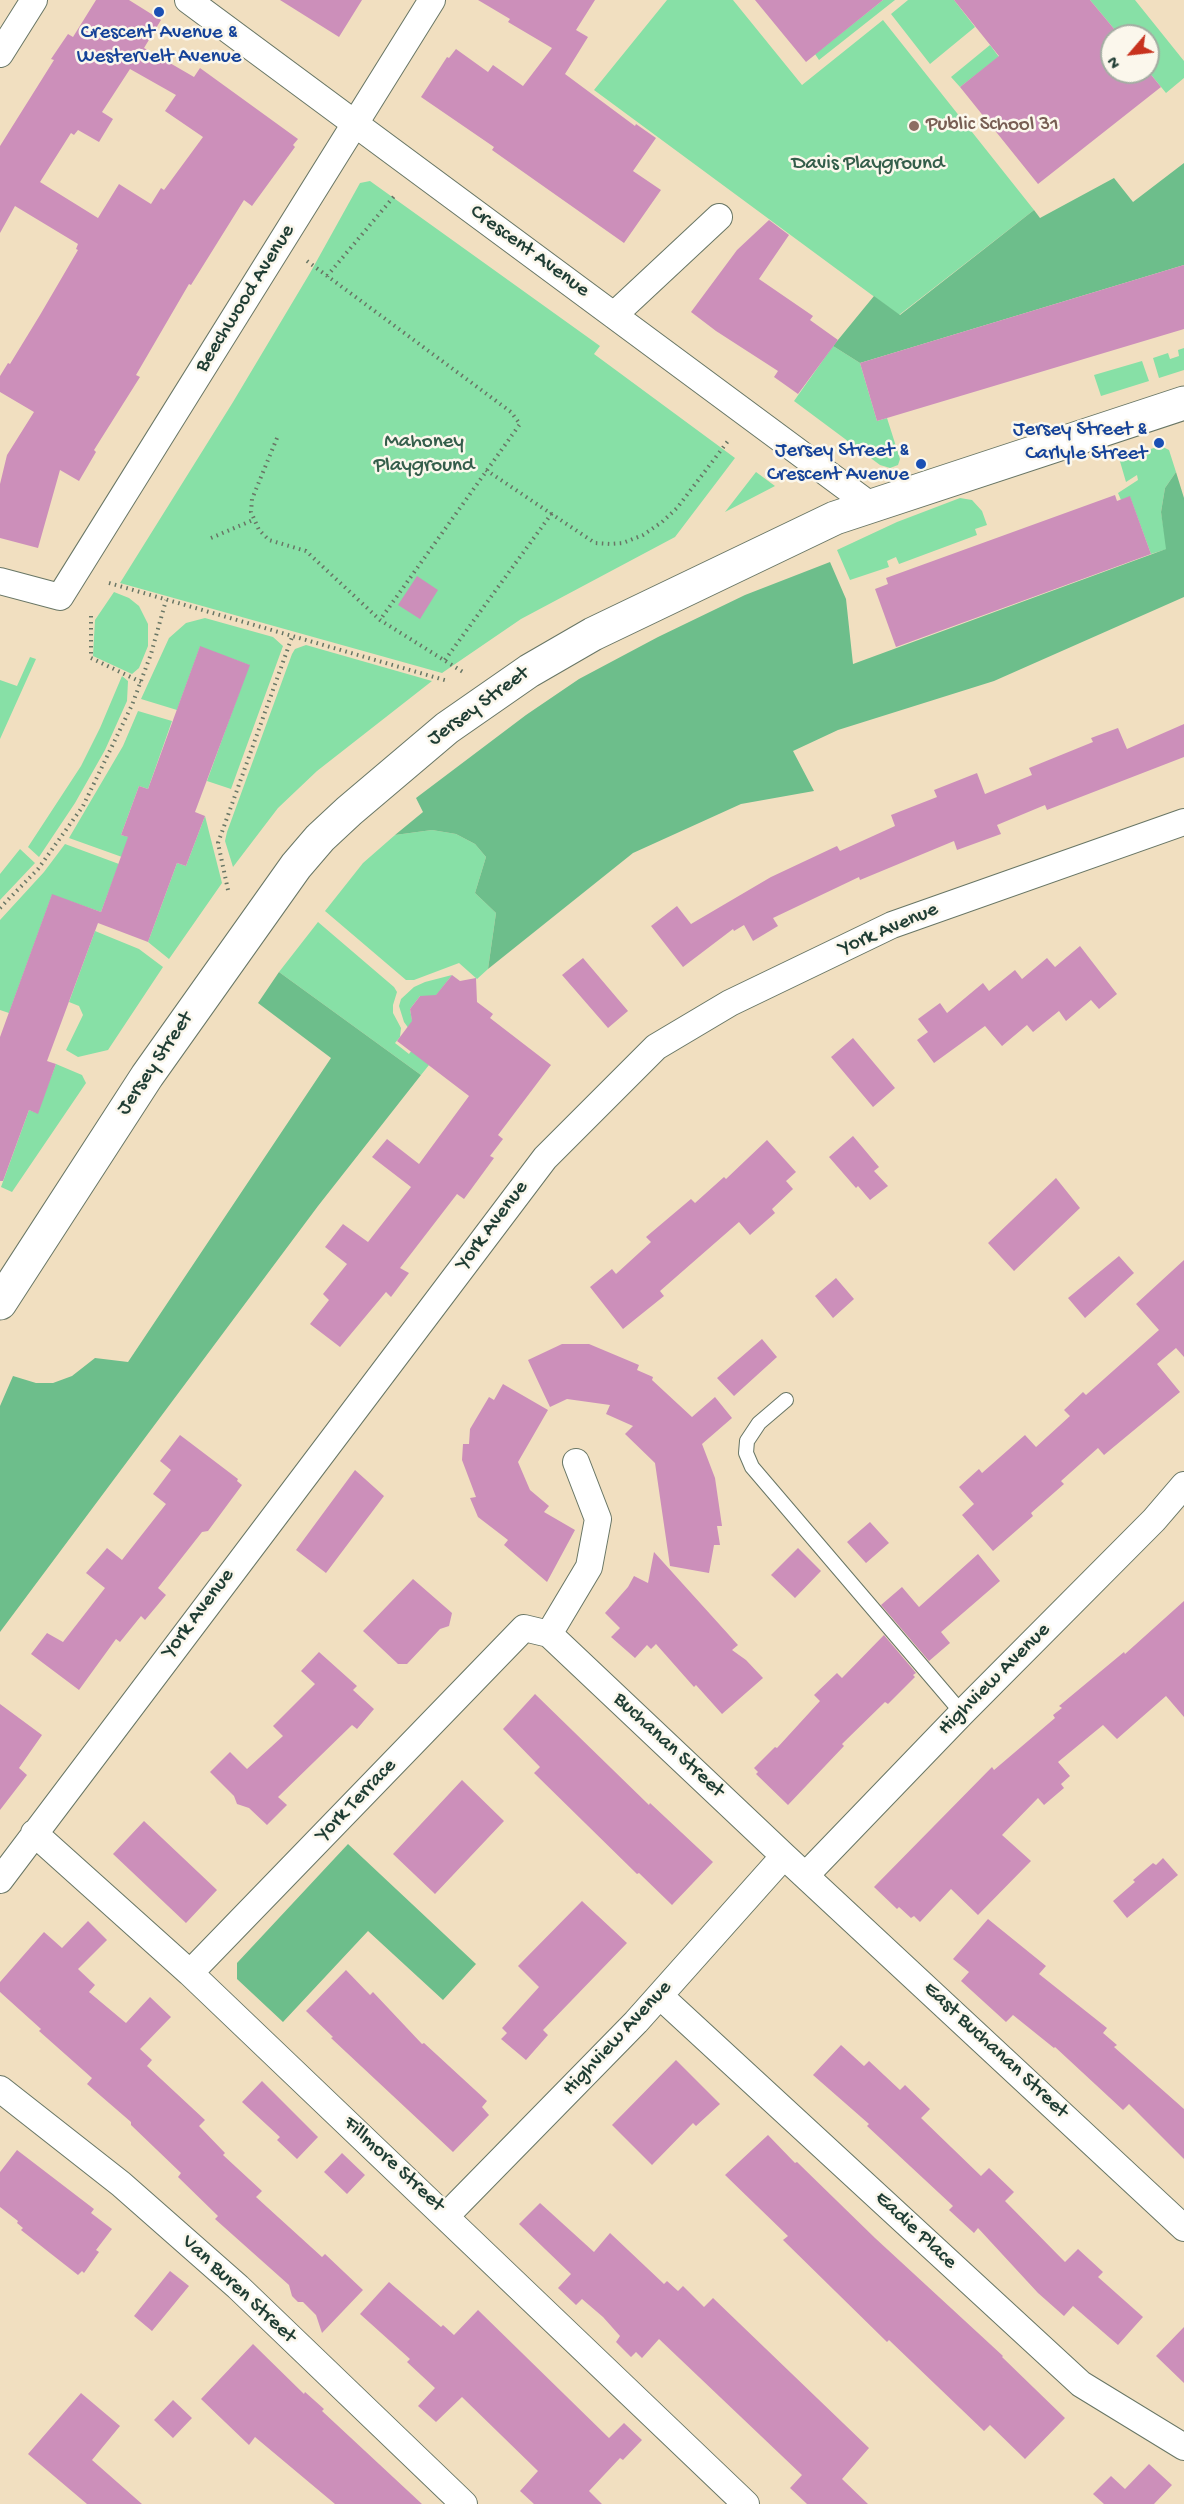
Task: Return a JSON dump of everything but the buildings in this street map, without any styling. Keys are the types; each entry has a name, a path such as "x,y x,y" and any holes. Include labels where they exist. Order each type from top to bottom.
{"street":[{"path":"0,54 34,0"},
{"name":"Crescent Avenue","path":"188,0 870,505"},
{"name":"Beechwood Avenue","path":"0,581 60,597 432,0"},
{"path":"614,315 719,217"},
{"name":"Jersey Street","path":"0,1303 103,1142 210,985 296,866 320,838 349,811 447,728 539,665 639,611 800,533 870,505 1182,408"},
{"name":"York Avenue","path":"0,1880 545,1158 656,1047 730,1003 892,925 1184,822"},
{"path":"549,1634 589,1568 598,1519 576,1462"},
{"name":"Highview Avenue","path":"806,1875 962,1713 1154,1520 1184,1485"},
{"name":"Buchanan Street","path":"524,1628 549,1634 806,1875"},
{"name":"York Terrace","path":"190,1973 524,1628"},
{"name":"Fillmore Street","path":"34,1833 190,1973 746,2504"},
{"name":"Highview Avenue","path":"446,2216 628,2031 784,1856"},
{"name":"East Buchanan Street","path":"806,1875 1184,2228"},
{"name":"Eadie Place","path":"660,1995 1081,2384 1184,2447"},
{"name":"Van Buren Street","path":"0,2089 121,2184 238,2287 464,2504"}],"lane":[{"path":"786,1400 759,1423 747,1441 746,1453 752,1467 962,1713"}],"path":[{"path":"327,276 396,194"},
{"path":"307,261 511,412 520,424 380,620"},
{"path":"277,438 252,499 253,520 269,540 306,551 380,620 463,672"},
{"path":"486,470 595,543 623,543 643,535 677,508 728,441"},
{"path":"445,660 553,513"},
{"path":"211,538 253,520"},
{"path":"109,583 448,681"},
{"path":"0,908 38,869 83,806 132,705 166,600"},
{"path":"91,616 91,658 141,682"},
{"path":"228,890 218,843 292,637"}],"green space":[{"name":"Davis Playground","path":"667,0 733,0 802,85 883,20 1034,210 899,315 594,90"},
{"path":"883,0 895,0 819,60 815,54"},
{"path":"908,0 954,0 975,27 930,64 891,14"},
{"path":"1090,0 1135,0 1154,24 1110,24"},
{"path":"1160,31 1184,61 1184,78 1166,93 1159,84"},
{"path":"990,45 999,57 960,87 951,77"},
{"path":"1184,163 1184,265 860,363 833,346 874,296 900,315 1034,210 1040,218 1114,178 1133,202"},
{"name":"Mahoney Playground","path":"370,181 600,346 594,354 735,458 675,537 521,619 442,673 120,583 233,402 310,273 360,183"},
{"path":"833,346 860,363 877,421 887,418 900,459 898,465 890,468 880,465 794,401"},
{"path":"1184,348 1184,370 1159,378 1153,358 1168,353 1170,359 1179,356 1178,350"},
{"path":"1142,361 1149,381 1101,396 1094,375"},
{"path":"1161,446 1169,450 1176,472 1165,488 1161,512 1167,549 1151,554 1130,497 1121,500 1118,493 1138,480 1137,475 1126,482 1119,458"},
{"path":"756,472 775,486 725,512"},
{"path":"1176,472 1184,498 1184,597 994,681 838,730 793,751 814,791 741,804 633,853 488,969 496,913 475,893 486,857 475,844 456,834 432,830 395,835 423,812 416,798 526,715 579,679 658,637 745,595 830,562 846,599 853,664 1166,549 1161,512 1165,488"},
{"path":"960,498 972,500 982,511 987,525 975,529 977,535 899,564 896,557 887,561 889,567 850,580 837,550 897,522"},
{"path":"114,592 129,598 139,606 148,624 148,646 139,668 132,674 93,656 95,620"},
{"path":"205,618 273,637 283,646 231,789 207,781 249,665 200,647 177,710 141,699 169,638 186,623"},
{"path":"306,645 432,681 317,771 278,808 233,867 225,841 227,832 292,654 295,649"},
{"path":"30,657 36,659 0,739 0,680 17,686"},
{"path":"122,676 128,681 127,701 105,750 75,803 39,857 28,847 81,766"},
{"path":"138,711 172,721 148,789 139,786 121,835 129,837 122,857 69,838 123,746"},
{"path":"205,816 222,883 169,959 148,942 177,863 186,866"},
{"path":"432,830 456,834 475,844 486,857 475,893 496,913 488,969 477,979 459,963 414,980 406,980 325,911 363,863 395,835"},
{"path":"65,844 119,864 101,912 52,895 9,1013 0,1010 0,920 44,872"},
{"path":"20,849 35,863 0,900 0,874"},
{"path":"318,922 394,987 397,992 393,1013 401,1028 400,1037 395,1043 409,1054 417,1043 429,1065 421,1075 279,972"},
{"path":"95,931 139,949 163,967 108,1050 78,1057 66,1050 83,1015 79,1006 69,1002"},
{"path":"279,972 421,1075 318,1206 0,1632 0,1406 13,1376 36,1383 53,1383 72,1376 95,1358 128,1362 331,1058 258,1003"},
{"path":"452,975 435,997 420,996 410,1009 412,1020 418,1025 412,1033 404,1022 399,1006 401,999 414,987"},
{"path":"56,1064 82,1075 86,1083 12,1192 1,1187 29,1110 37,1113"},
{"path":"348,1844 476,1964 443,2000 368,1931 283,2022 237,1979 237,1963"}],"place":[{"name":"Crescent Avenue & Westervelt Avenue","path":"159,12"},
{"name":"Public School 31","path":"914,126"},
{"name":"Jersey Street & Carlyle Street","path":"1159,443"},
{"name":"Jersey Street & Crescent Avenue","path":"921,464"}]}
